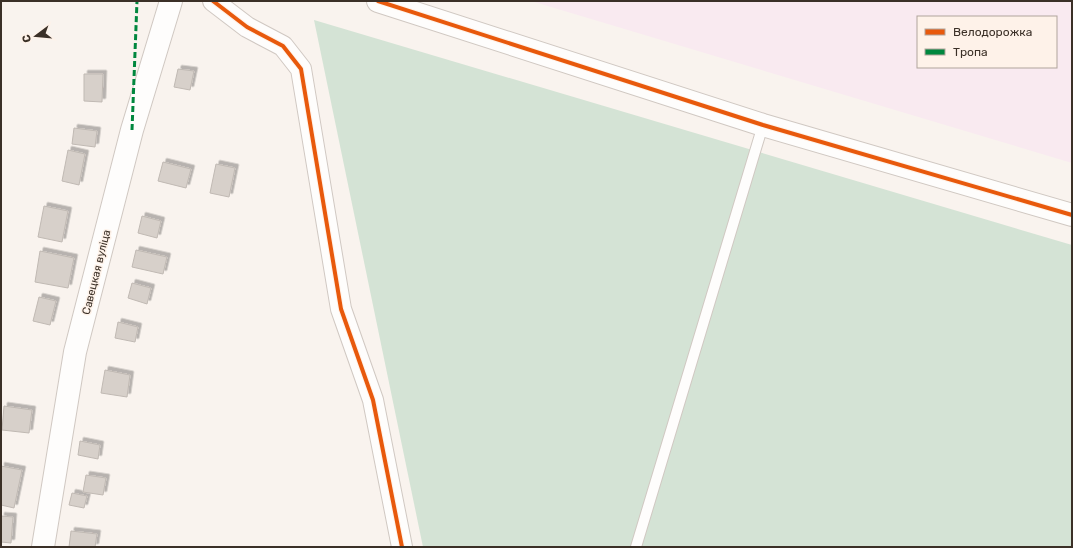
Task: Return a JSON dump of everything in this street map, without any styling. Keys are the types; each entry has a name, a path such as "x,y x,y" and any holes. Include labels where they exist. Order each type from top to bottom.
{"street":[{"name":"Савецкая вуліца","path":"42,547 75,352 132,130 170,1"},
{"path":"213,1 247,27 283,46 301,69 341,309 373,400 402,547"},
{"path":"378,1 763,125 1072,215"}],"lane":[{"path":"636,547 763,125"}],"shaded area":[{"path":"531,1 1072,1 1072,163"}],"green space":[{"path":"314,20 1072,245 1072,547 423,547"}],"building":[{"path":"178,69 194,71 190,90 174,87"},
{"path":"84,74 103,74 102,102 84,101"},
{"path":"74,128 97,131 95,147 72,144"},
{"path":"68,150 85,154 79,185 62,181"},
{"path":"163,162 191,169 186,188 158,181"},
{"path":"216,164 235,168 229,197 210,193"},
{"path":"44,206 68,211 62,242 38,237"},
{"path":"142,216 161,221 157,238 138,233"},
{"path":"136,250 167,257 163,274 132,267"},
{"path":"40,251 74,258 68,288 35,282"},
{"path":"132,283 151,288 147,304 128,298"},
{"path":"39,297 56,301 50,325 33,321"},
{"path":"118,322 138,327 135,342 115,338"},
{"path":"105,370 130,375 127,397 101,393"},
{"path":"4,406 32,410 29,433 2,430"},
{"path":"80,441 100,445 98,459 78,455"},
{"path":"1,466 22,470 14,508 1,505"},
{"path":"86,475 106,478 103,495 83,492"},
{"path":"72,493 87,496 84,508 69,505"},
{"path":"1,516 13,517 11,543 1,542"},
{"path":"71,531 97,534 95,547 69,547"}],"marked path":[{"path":"132,130 137,1"}],"cycle path":[{"path":"213,1 247,27 283,46 301,69 341,309 373,400 402,547"},
{"path":"378,1 763,125 1072,215"}]}
